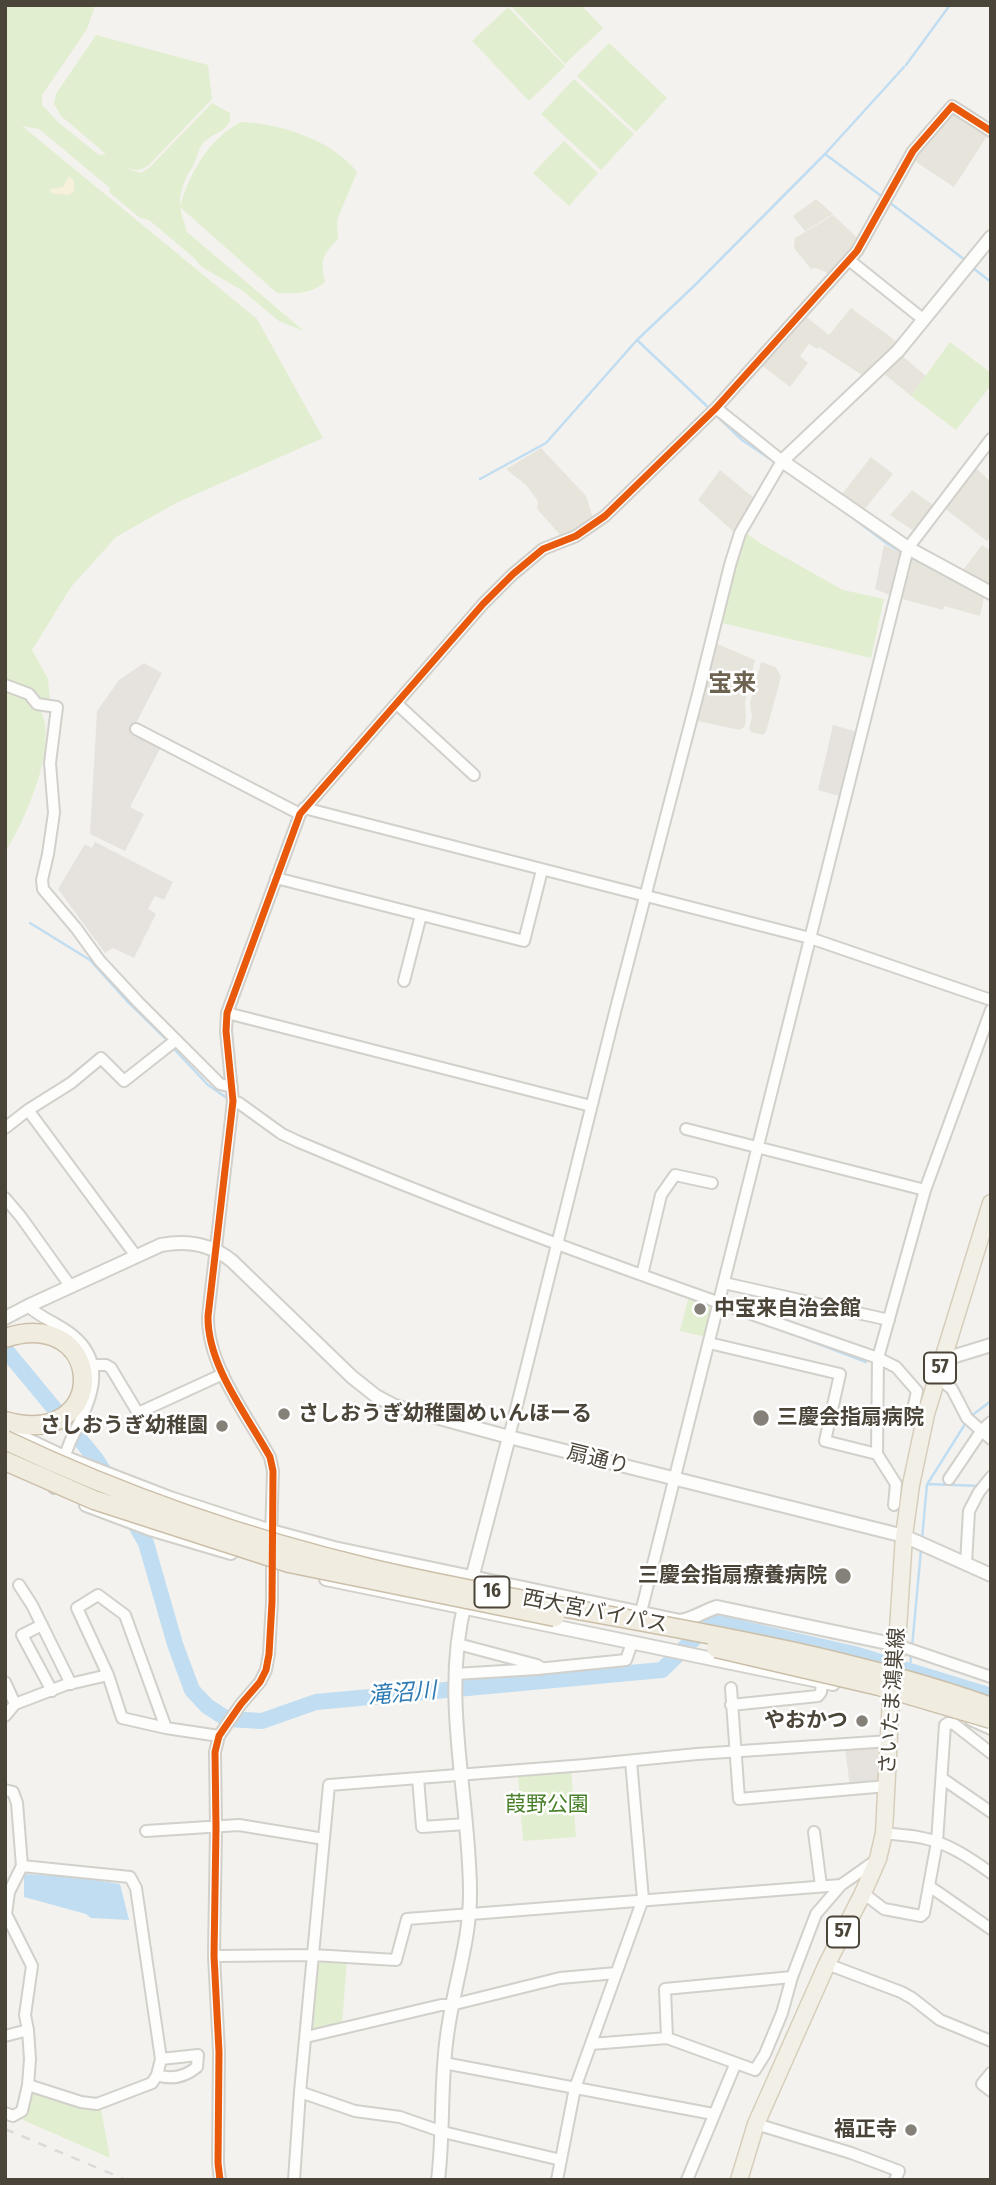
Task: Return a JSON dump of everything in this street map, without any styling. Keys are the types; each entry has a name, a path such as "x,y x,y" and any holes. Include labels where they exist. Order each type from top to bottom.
{"highway":[{"path":"5,1338 37,1334 63,1341 82,1364 84,1379 78,1402 61,1419 30,1426 5,1422"},
{"name":"西大宮バイパス","path":"5,1440 117,1489 298,1549 373,1569 828,1659 941,1690 991,1707"},
{"name":"西大宮バイパス","path":"5,1461 93,1500 289,1563 732,1651 878,1686 991,1719"}],"main road":[{"name":"さいたま鴻巣線","path":"739,2180 756,2124 827,1964 878,1859 884,1833 891,1697 904,1536 911,1485 926,1414 991,1203"}],"street":[{"path":"220,2180 219,2052 214,1956 215,1752 221,1733 266,1670 269,1654 273,1481 270,1457 214,1356 208,1331 233,1101 226,1031 227,1013 276,878 302,811 483,604 542,549 576,536 605,516 716,408 857,251 913,152 952,106 991,131"},
{"path":"438,2180 443,2132 444,2063 451,2005 470,1915 470,1880 455,1677 464,1608 730,565 740,533 782,461 898,351 991,237"},
{"path":"849,260 924,320"},
{"path":"716,408 782,461 908,548 991,593"},
{"path":"641,1612 908,548 991,439"},
{"path":"5,685 29,694 37,704 57,707 50,763 54,813 42,880 43,889 100,961 220,1084 232,1087"},
{"path":"397,704 474,775"},
{"path":"136,729 302,811 810,938 991,1000"},
{"path":"276,878 524,941 542,870"},
{"path":"404,981 421,915"},
{"path":"894,1506 895,1483 877,1454 878,1357 925,1190 991,1010"},
{"path":"227,1013 591,1107"},
{"path":"5,1128 27,1110 71,1083 101,1058 124,1081 176,1040"},
{"path":"233,1101 282,1134 299,1142 557,1245 878,1357 896,1367 917,1391 913,1410 926,1414"},
{"path":"27,1110 136,1256"},
{"path":"686,1129 925,1190"},
{"path":"642,1275 661,1195 676,1175 712,1183"},
{"path":"5,1198 22,1217 71,1287"},
{"path":"8,1314 161,1245 174,1242 200,1244 216,1250"},
{"name":"扇通り","path":"216,1250 227,1256 352,1377 376,1396 396,1406 904,1536 991,1576"},
{"path":"724,1283 889,1320"},
{"path":"28,1306 37,1315 79,1340 93,1365 90,1399 66,1452 53,1491"},
{"path":"709,1343 840,1374 825,1441 877,1454"},
{"path":"942,1360 991,1345"},
{"path":"93,1365 106,1365 111,1368 138,1413 223,1374"},
{"path":"937,1377 952,1389 967,1418 986,1434"},
{"path":"949,1479 986,1434 991,1422"},
{"path":"5,1429 66,1452 170,1499 334,1548 680,1621 717,1607 897,1648 991,1677"},
{"path":"5,1469 111,1515 272,1566 891,1697 965,1716 991,1729"},
{"path":"965,1564 969,1511 991,1477"},
{"path":"19,1585 32,1605 71,1684"},
{"path":"166,1728 125,1615 98,1595 77,1608 108,1675 122,1718 166,1728 221,1733"},
{"path":"42,1625 22,1635 52,1691"},
{"path":"455,1677 626,1660 632,1643"},
{"path":"458,1644 537,1665 542,1669"},
{"path":"5,1716 15,1704 71,1684 108,1675"},
{"path":"5,1682 15,1704"},
{"path":"731,1705 818,1696 822,1682"},
{"path":"731,1688 739,1799 887,1786"},
{"path":"863,1893 884,1909 921,1916 924,1913 937,1842 945,1725 954,1724 991,1753"},
{"path":"294,2180 329,1785 890,1741"},
{"path":"557,2180 575,2088 643,1899 631,1761"},
{"path":"418,1778 422,1827 466,1824"},
{"path":"943,1779 991,1812"},
{"path":"5,1790 13,1792 17,1803 22,1866 9,1892 6,1914 32,1966 25,2015 30,2059 28,2085 22,2112 13,2116 5,2113"},
{"path":"146,1831 239,1825 324,1839"},
{"path":"814,1832 821,1886"},
{"path":"884,1833 937,1842 960,1852 991,1873"},
{"path":"591,2044 667,2038 735,2065 755,2070 765,2054 782,2013 792,1977 816,1914 841,1885 878,1859"},
{"path":"22,1866 130,1877 136,1888 161,2059 152,2083 97,2104 81,2102 28,2085"},
{"path":"214,1956 313,1955 396,1960 407,1919 841,1885"},
{"path":"929,1886 991,1930"},
{"path":"827,1964 901,1992 940,2020 991,2041"},
{"path":"306,2036 560,1978 616,1973"},
{"path":"667,2038 665,1989 792,1977"},
{"path":"5,2036 28,2030"},
{"path":"161,2059 219,2052"},
{"path":"157,2075 167,2078 189,2074 197,2067 198,2055"},
{"path":"444,2063 713,2114"},
{"path":"687,2180 735,2065"},
{"path":"991,2073 982,2084 991,2091"},
{"path":"300,2092 355,2111 400,2117 443,2132 561,2160"},
{"path":"756,2124 851,2152 899,2171 895,2180"}],"shaded area":[{"path":"953,109 989,133 954,187 913,160"},
{"path":"816,199 833,214 805,231 793,216"},
{"path":"833,215 859,239 850,255 832,275 816,268 811,269 794,248 795,238"},
{"path":"851,308 900,344 865,377 819,347 817,349 809,344 800,356 808,363 790,387 760,364 804,315 829,335"},
{"path":"901,355 926,376 911,396 882,372"},
{"path":"541,448 586,496 593,518 575,532 561,536 537,509 538,501 526,485 506,469"},
{"path":"871,457 893,474 864,510 842,494"},
{"path":"975,467 991,482 991,535 987,541 943,507"},
{"path":"720,470 754,498 735,533 698,500"},
{"path":"912,490 933,505 914,531 890,515"},
{"path":"884,545 903,554 892,596 875,589"},
{"path":"982,545 991,551 991,586 963,570"},
{"path":"908,556 984,597 980,616 944,606 943,610 899,598"},
{"path":"715,643 755,660 745,702 745,726 740,730 693,720"},
{"path":"761,662 776,667 781,677 763,735 751,732 749,728 752,717 750,703"},
{"path":"144,663 162,673 133,729 162,745 130,807 144,814 125,851 90,834 97,711 119,680"},
{"path":"833,725 858,732 843,797 818,790"},
{"path":"95,842 173,882 164,900 155,896 148,909 156,914 134,958 113,948 105,953 58,889 85,844 92,848"},
{"path":"881,1747 880,1783 850,1787 845,1749"}],"green space":[{"path":"5,5 95,6 87,29 42,95 42,105 59,123 99,155 106,154 61,116 54,104 56,94 96,35 208,65 212,99 147,167 138,170 126,168 141,173 149,168 212,103 230,113 225,128 203,143 187,176 181,193 182,218 187,232 304,331 279,321 243,291 202,267 149,220 140,218 109,192 110,188 39,129 22,126 257,319 323,438 176,503 116,537 71,587 32,650 48,679 50,701 37,704 45,724 44,756 28,808 5,853"},
{"path":"581,5 603,28 565,64 511,6"},
{"path":"508,7 565,66 529,101 472,41"},
{"path":"609,43 667,98 636,132 577,76"},
{"path":"574,79 634,134 601,170 541,114"},
{"path":"241,122 272,126 305,136 335,151 357,172 337,220 338,239 324,258 325,282 314,289 277,293 180,207 202,158 219,137"},
{"path":"564,141 598,173 569,206 533,173"},
{"path":"950,342 991,373 991,385 956,430 911,396"},
{"path":"746,533 843,590 884,599 871,658 722,623 732,575"},
{"path":"688,1299 714,1307 706,1337 680,1331"},
{"name":"葭野公園","path":"571,1769 576,1837 523,1841 518,1774"},
{"path":"316,1958 347,1960 342,2025 309,2033"},
{"path":"31,2090 87,2108 101,2109 110,2158 23,2120"}],"sand":[{"path":"69,176 74,181 74,192 68,195 51,193 50,189 63,187"}],"water":[{"path":"24,1874 75,1877 120,1884 129,1920 91,1918 86,1914 24,1897"}],"waterway":[{"path":"906,65 950,5"},
{"path":"480,479 546,443 637,340 825,154 904,67"},
{"path":"825,154 884,198"},
{"path":"889,202 965,260 967,258"},
{"path":"973,268 991,282"},
{"path":"637,340 711,410"},
{"path":"716,415 742,440 776,463"},
{"path":"830,501 905,554"},
{"path":"910,557 991,600"},
{"path":"30,923 90,960 166,1039"},
{"path":"175,1050 208,1085 227,1098"},
{"path":"459,1212 524,1237"},
{"path":"585,1260 628,1275"},
{"path":"774,1327 866,1362"},
{"name":"滝沼川","path":"5,1349 96,1459 110,1481"},
{"path":"971,1416 991,1401"},
{"path":"928,1483 967,1421"},
{"path":"922,1539 927,1484 980,1486"},
{"name":"滝沼川","path":"130,1515 146,1543 175,1644 192,1690 207,1706 227,1719 262,1721 316,1702 662,1670 708,1625 718,1623 854,1654 991,1696"},
{"path":"912,1647 921,1550"},
{"path":"910,1670 911,1654"}],"railway":[{"path":"5,2129 126,2180"}],"cycle path":[{"path":"220,2180 219,2052 214,1956 215,1752 219,1736 266,1670 272,1602 273,1471 270,1457 221,1371 209,1334 208,1316 233,1101 226,1031 227,1013 300,814 483,604 513,574 543,549 576,536 605,516 716,408 857,251 913,151 952,106 991,131"}],"place":[{"name":"中宝来自治会館","path":"700,1309"},
{"name":"さしおうぎ幼稚園めぃんほーる","path":"284,1414"},
{"name":"三慶会指扇病院","path":"761,1418"},
{"name":"さしおうぎ幼稚園","path":"222,1426"},
{"name":"三慶会指扇療養病院","path":"843,1576"},
{"name":"やおかつ","path":"862,1721"},
{"name":"福正寺","path":"911,2130"}],"district":[{"name":"宝来","path":"732,684"}]}
